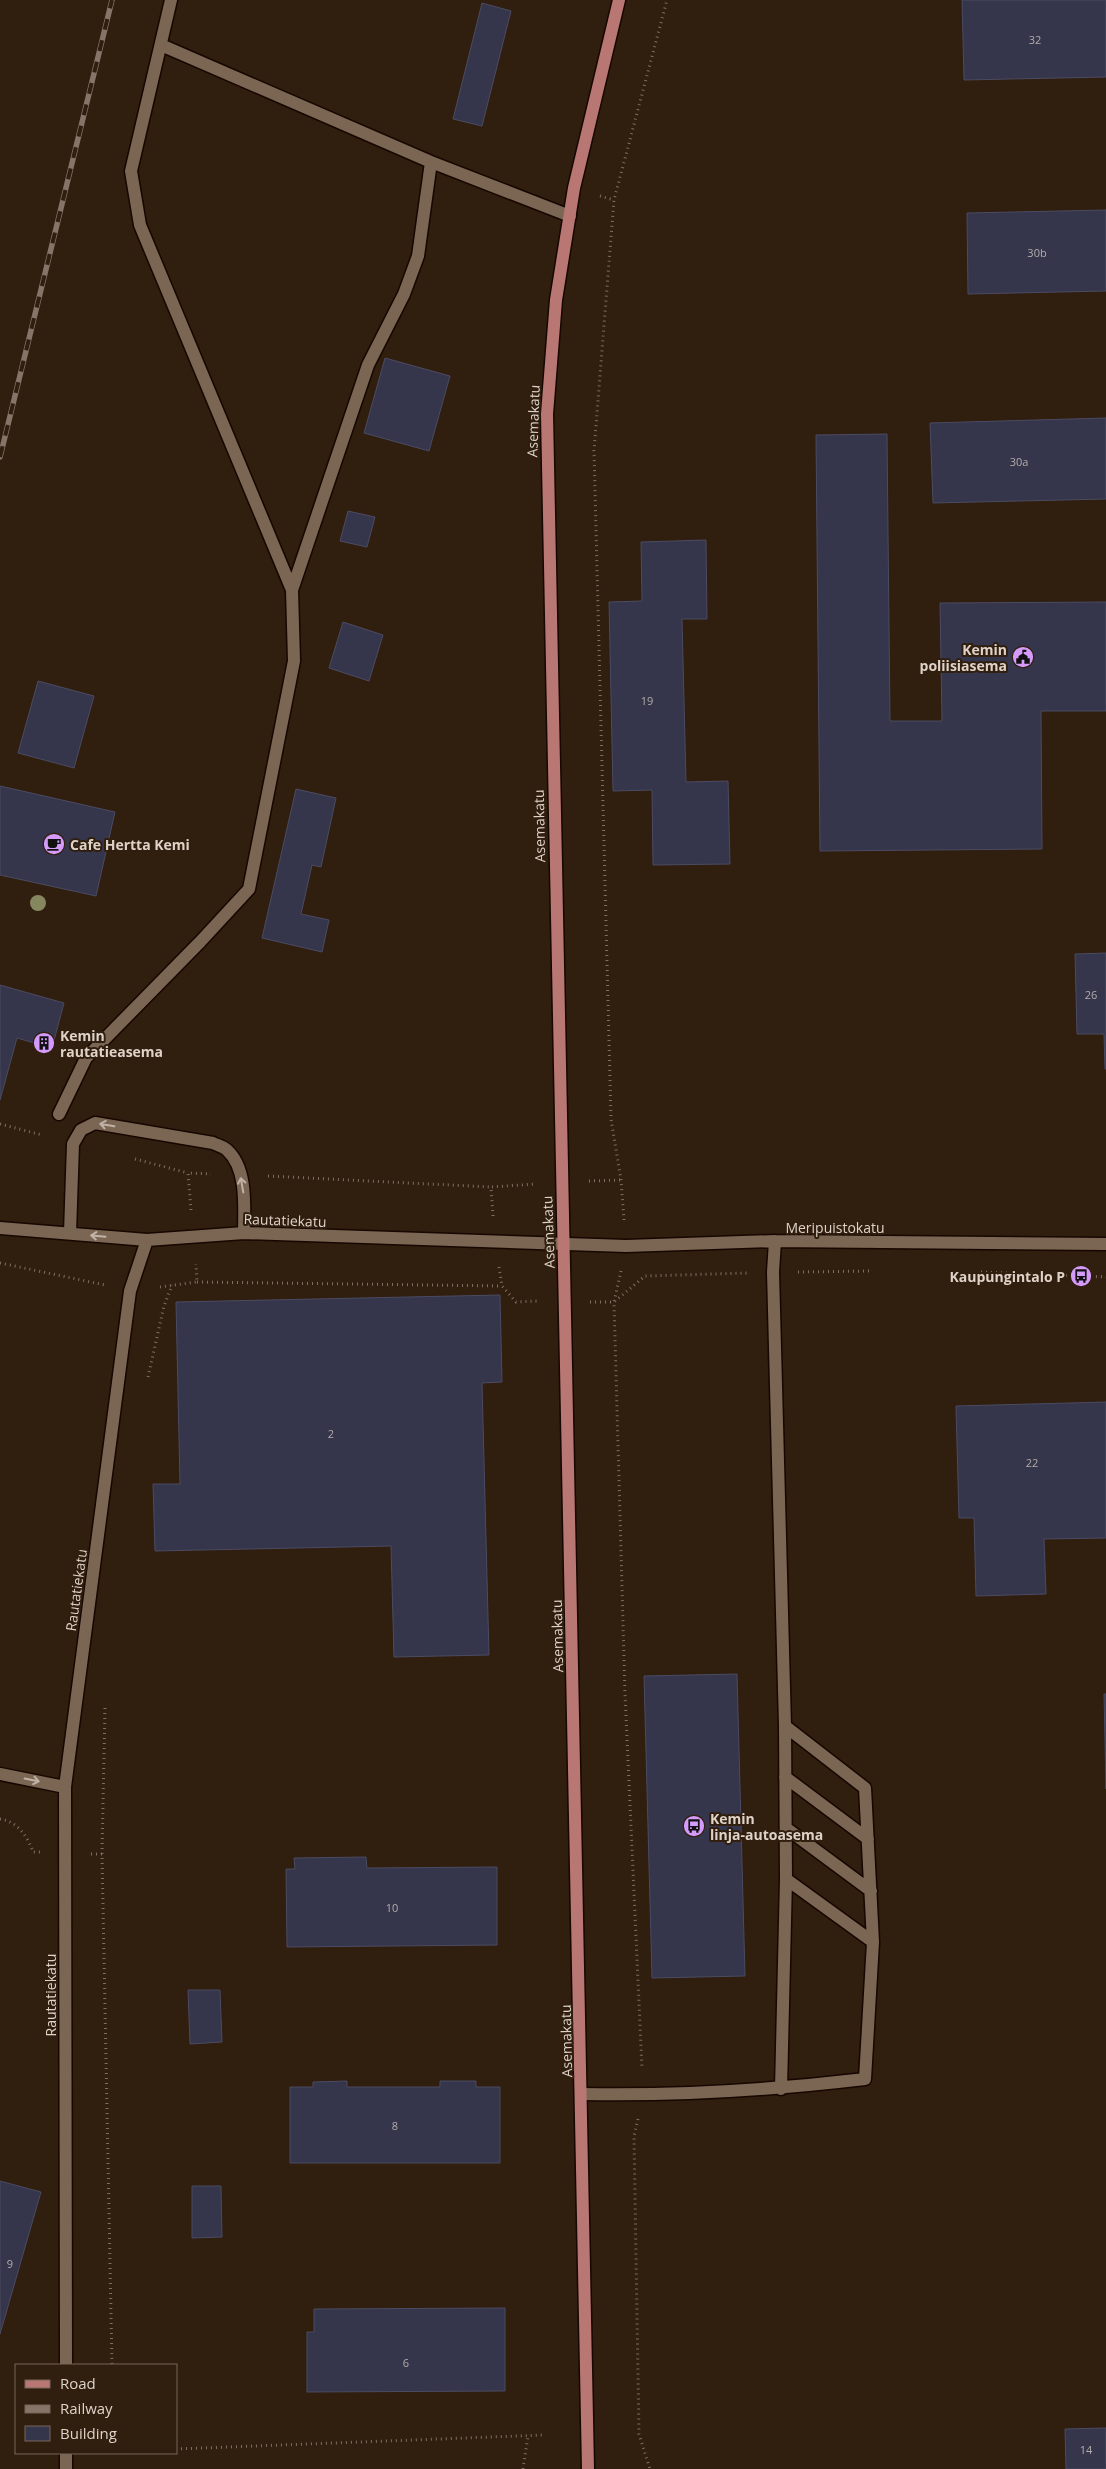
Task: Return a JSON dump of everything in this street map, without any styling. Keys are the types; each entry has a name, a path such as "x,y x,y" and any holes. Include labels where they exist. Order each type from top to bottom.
{"main road":[{"name":"Asemakatu","path":"588,2469 565,1244 561,1172 546,414 556,300 570,216 588,127 619,0"}],"street":[{"path":"58,1114 86,1058 200,942 249,889 294,661 292,590 281,559 140,225 131,171 171,0"},
{"path":"161,45 431,162 570,216"},
{"path":"292,590 368,365 404,294 418,256 431,162"},
{"path":"70,1233 73,1144 81,1130 95,1123 213,1143 228,1150 238,1168 243,1188 244,1233"},
{"path":"0,1228 147,1240"},
{"name":"Rautatiekatu","path":"66,2364 65,1787 130,1291 147,1240 244,1233 565,1244"},
{"path":"775,1241 773,1272 786,1828 781,2088"},
{"name":"Meripuistokatu","path":"565,1244 626,1246 775,1241 1106,1244"},
{"path":"582,2094 643,2095 781,2088 865,2079 873,1942 865,1788 785,1726"},
{"path":"0,1774 65,1787"},
{"path":"785,1777 868,1840"},
{"path":"786,1828 871,1891"},
{"path":"786,1879 873,1942"},
{"path":"66,2454 66,2469"}],"path":[{"path":"0,1263 130,1291"},
{"path":"614,1302 645,1276 872,1271"},
{"path":"978,1272 1106,1277"},
{"path":"198,1282 502,1286"},
{"path":"146,1386 164,1306 172,1285"},
{"path":"105,1700 102,1854 112,2364"},
{"path":"0,1819 8,1820 28,1838 33,1852 102,1854"},
{"path":"523,2469 528,2436"},
{"path":"178,2450 544,2436"}],"building":[{"path":"962,0 1106,0 1106,77 964,80"},
{"path":"482,3 511,11 482,126 453,119"},
{"path":"1106,210 1106,291 968,294 967,213"},
{"path":"385,358 450,376 429,451 364,433"},
{"path":"1106,418 1106,499 933,503 930,423"},
{"name":"Kemin poliisiasema","path":"887,434 890,721 942,721 940,603 1106,602 1106,711 1041,711 1042,849 820,851 816,435"},
{"path":"348,511 375,517 367,547 340,541"},
{"path":"706,540 707,619 682,619 686,782 728,781 730,864 653,865 652,790 613,791 609,602 642,601 641,542"},
{"path":"343,622 383,635 369,681 329,668"},
{"path":"38,681 94,696 74,768 18,753"},
{"name":"Cafe Hertta Kemi","path":"0,786 115,812 96,896 0,875"},
{"path":"296,789 336,798 321,867 312,865 301,914 329,920 322,952 262,938"},
{"path":"1106,953 1105,1069 1104,1034 1077,1034 1075,954"},
{"name":"Kemin rautatieasema","path":"0,985 64,1003 52,1048 17,1038 0,1100"},
{"path":"500,1295 502,1382 482,1383 489,1655 394,1657 391,1546 155,1551 153,1484 180,1484 176,1302"},
{"path":"1106,1402 1106,1538 1044,1539 1046,1594 976,1596 974,1518 959,1518 956,1406"},
{"name":"Kemin linja-autoasema","path":"737,1674 745,1976 652,1978 644,1676"},
{"path":"1104,1694 1106,1694 1106,1789"},
{"path":"366,1857 367,1868 497,1867 497,1945 287,1947 286,1869 295,1869 294,1858"},
{"path":"188,1990 220,1990 222,2042 190,2044"},
{"path":"347,2081 347,2087 440,2087 440,2081 476,2081 476,2087 500,2087 500,2163 290,2163 290,2087 313,2087 313,2082"},
{"path":"0,2181 41,2192 0,2334"},
{"path":"192,2186 221,2186 222,2237 192,2238"},
{"path":"505,2308 505,2391 307,2392 307,2332 314,2332 314,2309"},
{"path":"1106,2428 1106,2469 1066,2469 1065,2429"}],"railway":[{"path":"0,457 112,0"}],"place":[{"name":"Kemin poliisiasema","path":"1023,657"},
{"name":"Cafe Hertta Kemi","path":"54,844"},
{"name":"Kemin rautatieasema","path":"44,1043"},
{"name":"Kaupungintalo P","path":"1081,1276"},
{"name":"Kemin linja-autoasema","path":"694,1826"}]}
